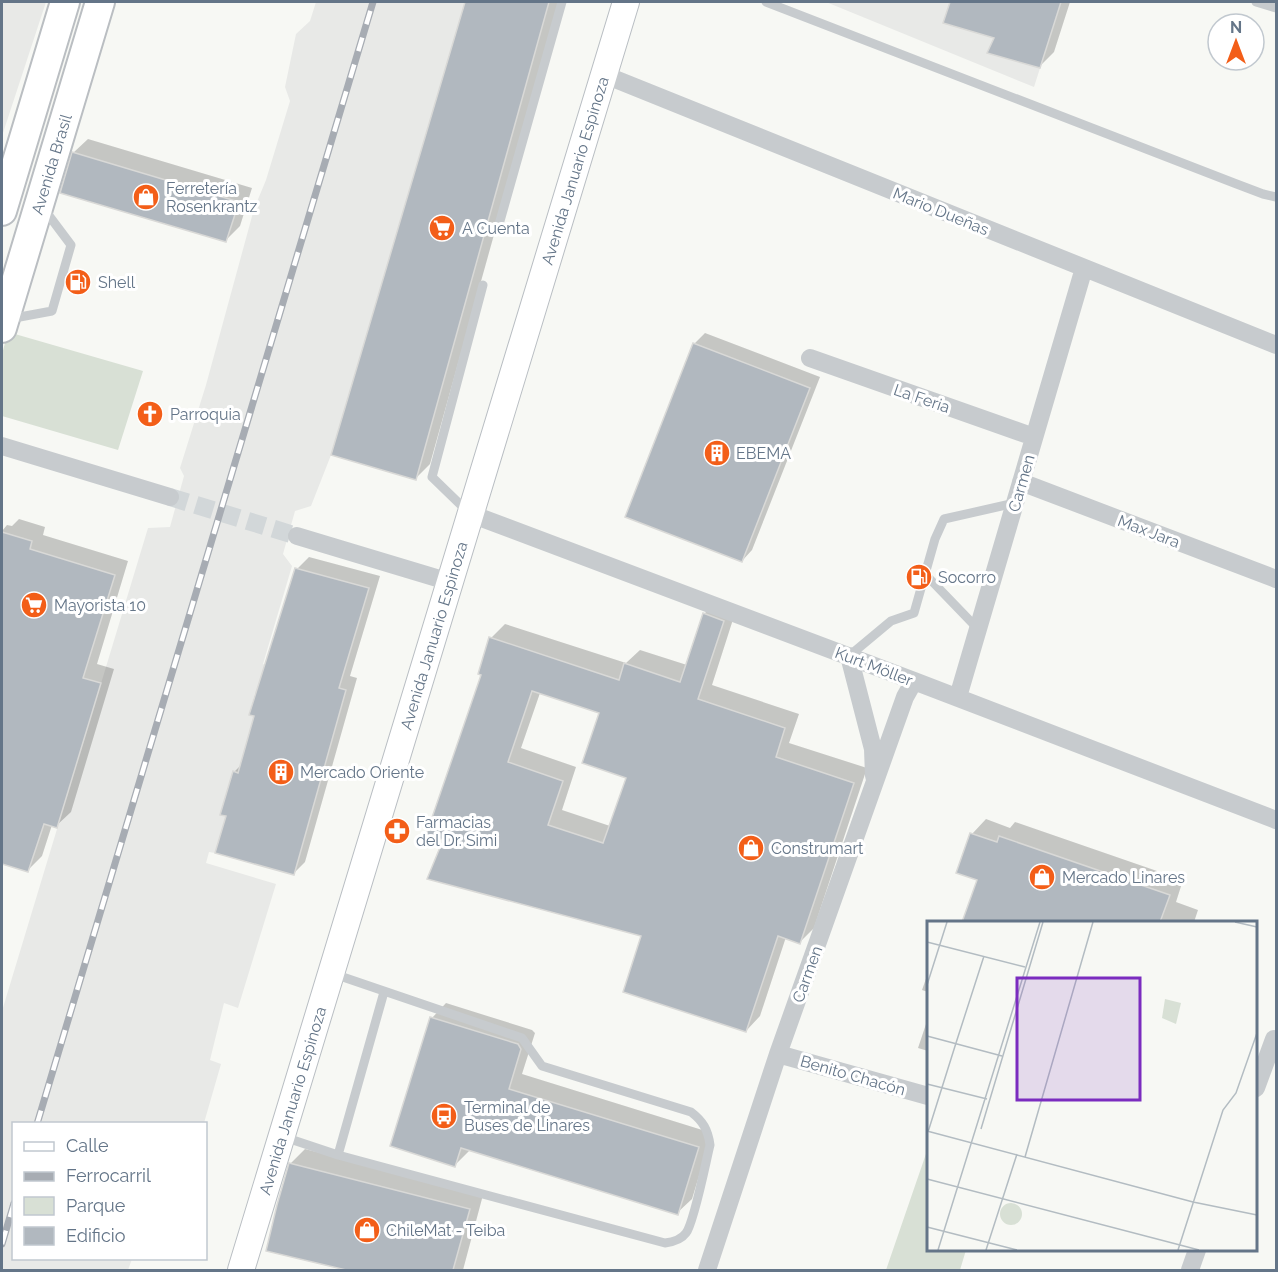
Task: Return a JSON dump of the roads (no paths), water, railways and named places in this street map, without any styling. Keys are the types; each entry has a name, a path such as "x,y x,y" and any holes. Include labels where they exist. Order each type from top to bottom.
{"main road":[{"name":"Avenida Brasil","path":"2,211 65,2"},
{"name":"Avenida Brasil","path":"3,324 100,2"},
{"name":"Avenida Januario Espinoza","path":"241,1270 626,2"}],"street":[{"name":"Mario Dueñas","path":"605,75 1276,345"},
{"name":"Carmen","path":"958,697 1084,268"},
{"name":"La Feria","path":"810,358 1034,437"},
{"path":"2,446 170,497"},
{"name":"Max Jara","path":"1021,482 1276,579"},
{"name":"Kurt Möller","path":"471,514 958,697 1276,820"},
{"path":"297,536 450,582"},
{"path":"849,656 873,749 875,787"},
{"name":"Carmen","path":"707,1270 778,1054 875,787 905,697 914,681"},
{"path":"1257,1085 1274,1039"},
{"name":"Benito Chacón","path":"778,1054 927,1096"},
{"path":"1190,1270 1197,1251"}],"lane":[{"path":"498,228 562,2"},
{"path":"766,2 1234,183 1263,194 1276,196"},
{"path":"1256,2 1276,8"},
{"path":"3,324 52,311 71,245 39,202"},
{"path":"471,514 432,477 483,285"},
{"path":"849,656 891,621 914,613 935,539 944,519 1015,503"},
{"path":"926,574 978,629"},
{"path":"282,1136 338,1155 665,1243 681,1238 689,1227 710,1145 709,1134 698,1117 683,1108 542,1066 522,1038 331,973"},
{"path":"338,1155 384,992"}],"tunnel":[{"path":"170,497 297,536"}],"railway":[{"path":"38,1122 373,2"},
{"path":"2,1244 12,1210"}],"place":[{"name":"Ferretería Rosenkrantz","path":"146,197"},
{"name":"A Cuenta","path":"442,228"},
{"name":"Shell","path":"78,282"},
{"name":"Parroquia","path":"150,414"},
{"name":"EBEMA","path":"717,453"},
{"name":"Socorro","path":"919,577"},
{"name":"Mayorista 10","path":"34,605"},
{"name":"Mercado Oriente","path":"281,772"},
{"name":"Farmacias del Dr. Simi","path":"397,831"},
{"name":"Construmart","path":"751,848"},
{"name":"Mercado Linares","path":"1042,877"},
{"name":"Terminal de Buses de Linares","path":"444,1116"},
{"name":"ChileMat - Teiba","path":"367,1230"}]}
